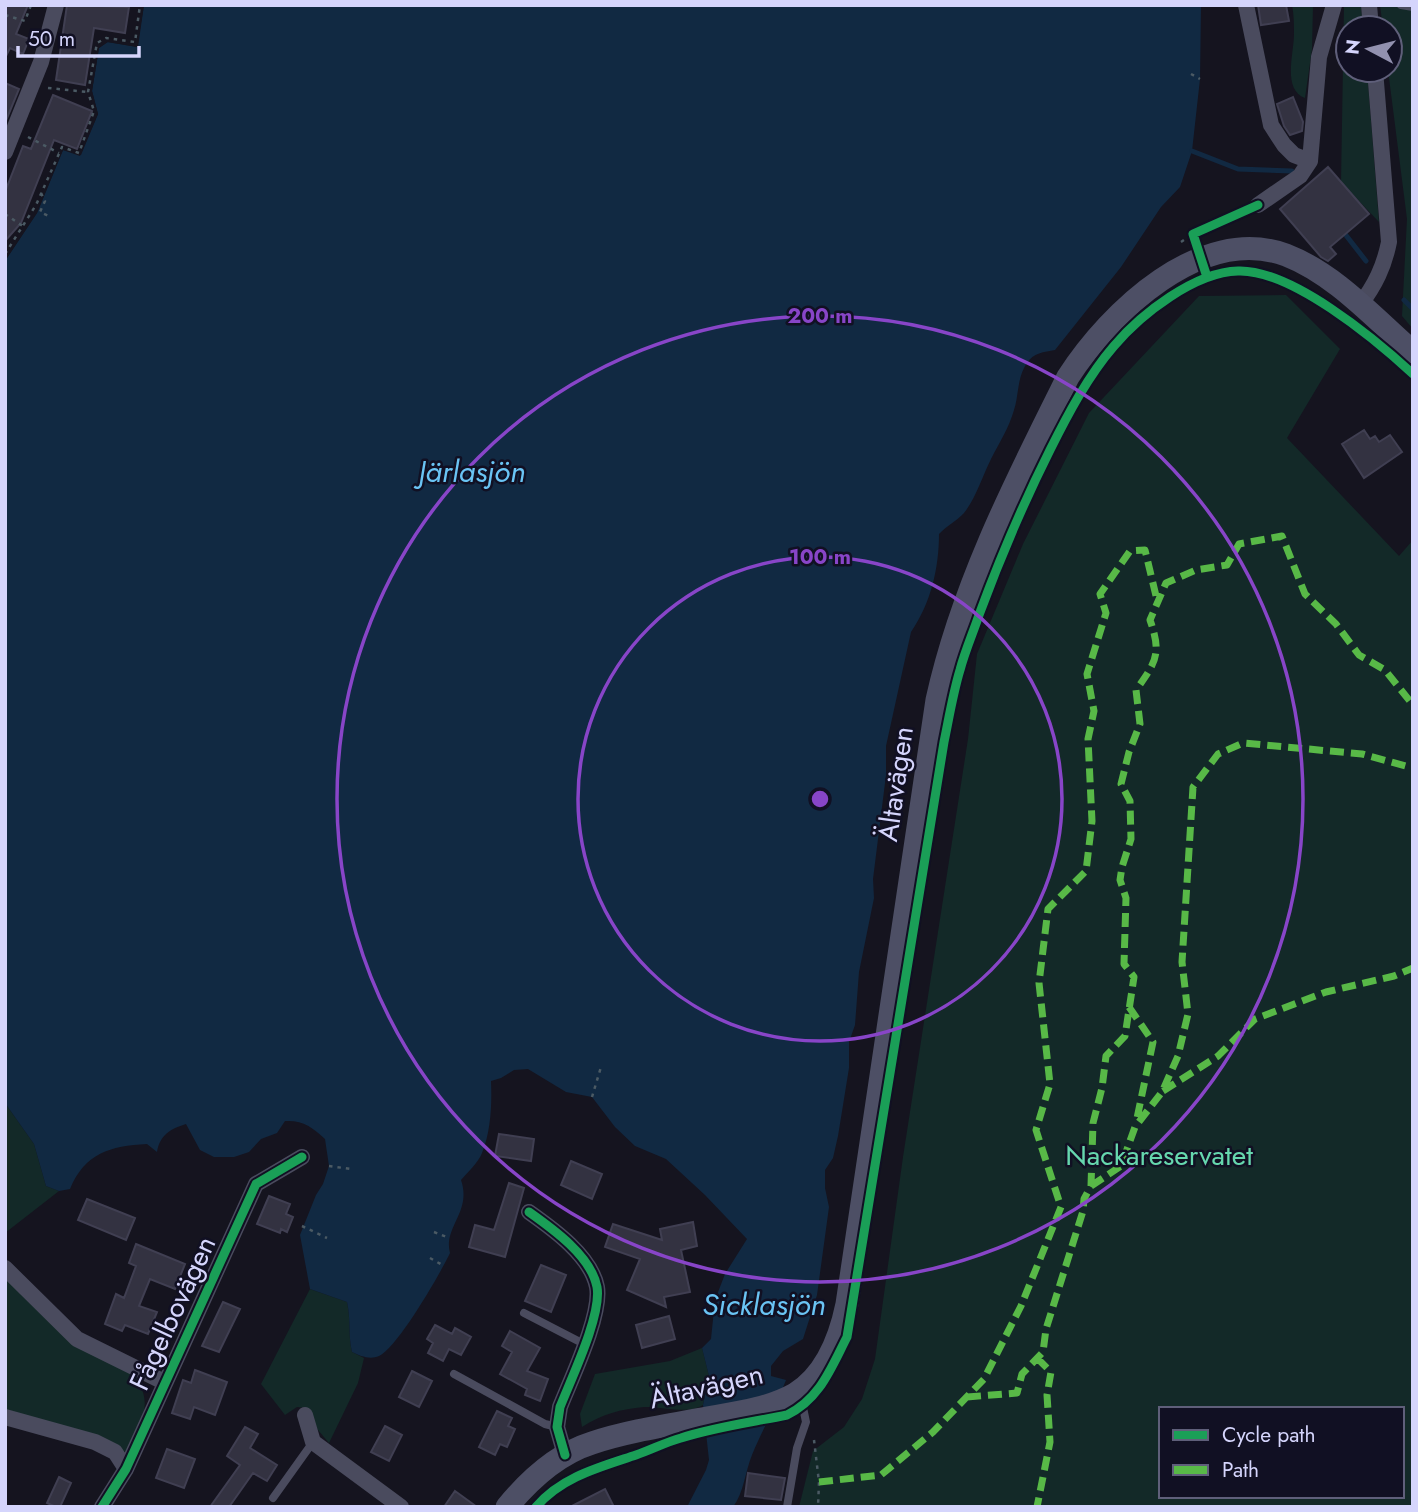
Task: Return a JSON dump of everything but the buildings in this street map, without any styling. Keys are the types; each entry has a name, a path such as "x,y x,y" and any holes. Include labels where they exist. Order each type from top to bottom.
{"main road":[{"name":"Ältavägen","path":"507,1507 529,1482 565,1455 591,1443 766,1406 797,1392 817,1375 830,1355 843,1326 847,1304 937,700 946,662 991,536 1068,377 1097,337 1171,272 1217,252 1240,248 1266,250 1302,263 1334,283 1413,352"}],"street":[{"path":"5,152 41,62 56,5"},
{"path":"1246,5 1271,125 1294,155 1310,162"},
{"path":"1258,205 1300,176 1310,162 1319,57 1334,5"},
{"path":"1360,305 1375,285 1384,266 1390,242 1376,84"},
{"name":"Fågelbovägen","path":"102,1507 122,1476 256,1184 302,1157"},
{"path":"528,1212 574,1248 593,1276 597,1287 596,1311 560,1407 557,1427 565,1455"},
{"path":"5,1268 77,1339 164,1382"},
{"path":"305,1415 313,1442 401,1507"},
{"path":"5,1417 95,1442 116,1452 122,1476 122,1507"}],"lane":[{"path":"1401,5 1413,7"},
{"path":"524,1313 584,1343"},
{"path":"454,1374 545,1424 557,1427"},
{"path":"787,1507 797,1448 806,1422 797,1392"},
{"path":"273,1497 313,1442"}],"path":[{"path":"5,15 25,21 31,5"},
{"path":"5,254 24,227 62,147 79,153 94,111 88,92 97,43 106,38 135,42 140,5"},
{"path":"1191,74 1199,79"},
{"path":"48,88 88,92"},
{"path":"41,193 45,201 40,212 51,217"},
{"path":"5,214 24,227"},
{"path":"1181,242 1203,230"},
{"path":"1193,234 1202,259"},
{"path":"592,1097 600,1067"},
{"path":"329,1166 351,1169"},
{"path":"302,1226 327,1238"},
{"path":"434,1232 449,1238"},
{"path":"430,1258 444,1266"},
{"path":"814,1440 819,1482 818,1507"}],"green space":[{"path":"1292,5 1313,5 1312,49 1305,98 1298,93 1291,79 1294,34"},
{"path":"1344,5 1361,5 1362,14 1344,14"},
{"path":"1380,5 1413,5 1413,329 1402,316 1407,219 1390,84 1404,84 1404,14 1381,14"},
{"path":"1343,84 1368,84 1379,222 1341,182"},
{"name":"Nackareservatet","path":"1286,295 1340,349 1287,438 1399,556 1413,540 1413,1507 799,1507 813,1451 844,1427 862,1399 875,1359 903,1157 968,739 977,654 1023,544 1089,413 1199,296"},
{"path":"5,1103 34,1144 46,1186 59,1191 5,1233"},
{"path":"5,1277 135,1375 141,1386 145,1406 141,1423 127,1453 110,1444 5,1413"},
{"path":"310,1289 347,1302 352,1352 364,1358 358,1383 329,1443 306,1408 297,1407 285,1415 261,1384"},
{"path":"702,1348 709,1376 703,1405 690,1409 627,1409 604,1415 582,1427 580,1414 595,1374 670,1361"}],"water":[{"name":"Järlasjön","path":"144,5 1201,5 1200,79 1192,151 1180,187 1161,207 1121,267 1055,350 1043,352 1029,360 1021,374 1016,404 1009,423 972,501 961,516 939,534 932,585 924,609 911,632 886,746 886,775 873,879 874,898 859,972 855,1025 849,1042 849,1068 838,1136 833,1158 825,1170 829,1207 817,1295 803,1339 783,1351 771,1366 771,1376 786,1380 752,1455 733,1507 687,1507 709,1460 703,1405 709,1376 702,1348 711,1339 715,1300 725,1274 747,1239 666,1159 635,1146 615,1127 592,1097 566,1092 528,1069 514,1070 491,1081 491,1108 485,1145 480,1157 461,1180 463,1201 450,1235 450,1253 397,1339 387,1350 372,1358 352,1352 347,1302 310,1289 300,1235 329,1166 325,1139 311,1128 302,1123 285,1121 277,1133 261,1139 249,1152 234,1157 214,1157 200,1150 186,1124 167,1134 157,1152 147,1144 121,1147 100,1154 83,1167 70,1189 59,1191 46,1186 34,1144 5,1103 5,261 37,213 63,150 81,155 98,114 92,91 99,48 107,42 137,47"}],"pier":[{"path":"140,5 144,5 138,47 108,42 99,48 92,91 98,114 80,156 63,150 37,213 5,261 5,255 36,207 60,148 78,151 94,113 89,91 96,47 107,38 135,43"}],"waterway":[{"path":"1192,151 1238,169 1292,171"},
{"path":"1345,234 1366,261"},
{"path":"1404,300 1413,309"}],"marked path":[{"path":"967,1397 1017,1393 1022,1374 1043,1352 1046,1329 1083,1211 1084,1199 1091,1186 1093,1123 1102,1088 1106,1056 1125,1036 1134,977 1124,964 1126,898 1120,880 1131,839 1130,801 1121,784 1140,724 1136,690 1155,657 1156,641 1150,620 1166,583 1196,570 1227,565 1239,544 1282,536 1305,594 1336,624 1359,655 1385,670 1413,705"},
{"path":"819,1482 881,1475 933,1432 984,1379 1021,1306 1061,1207 1036,1130 1050,1084 1039,983 1048,909 1086,871 1092,821 1088,739 1094,711 1087,674 1106,613 1100,594 1130,551 1145,550 1157,600"},
{"path":"1091,1186 1121,1166 1135,1127 1162,1092 1178,1056 1188,1014 1182,962 1193,787 1218,754 1243,743 1362,754 1413,768"},
{"path":"1163,1091 1218,1056 1255,1019 1326,992 1394,976 1413,968"},
{"path":"1129,1007 1153,1042 1136,1123"},
{"path":"1037,1358 1051,1372 1047,1395 1050,1442 1037,1507"}],"cycle path":[{"path":"1207,277 1193,234 1258,205"},
{"path":"536,1507 557,1488 595,1469 694,1434 787,1415 808,1400 823,1382 847,1337 944,742 958,679 987,594 1030,491 1071,409 1105,358 1125,334 1170,297 1204,279 1238,271 1259,273 1307,293 1355,326 1413,374"},
{"path":"102,1507 126,1469 256,1184 302,1157"},
{"path":"529,1212 570,1244 587,1265 597,1287 595,1314 560,1407 557,1427 565,1455"}],"water label":[{"name":"Sicklasjön","path":"764,1305"}]}
